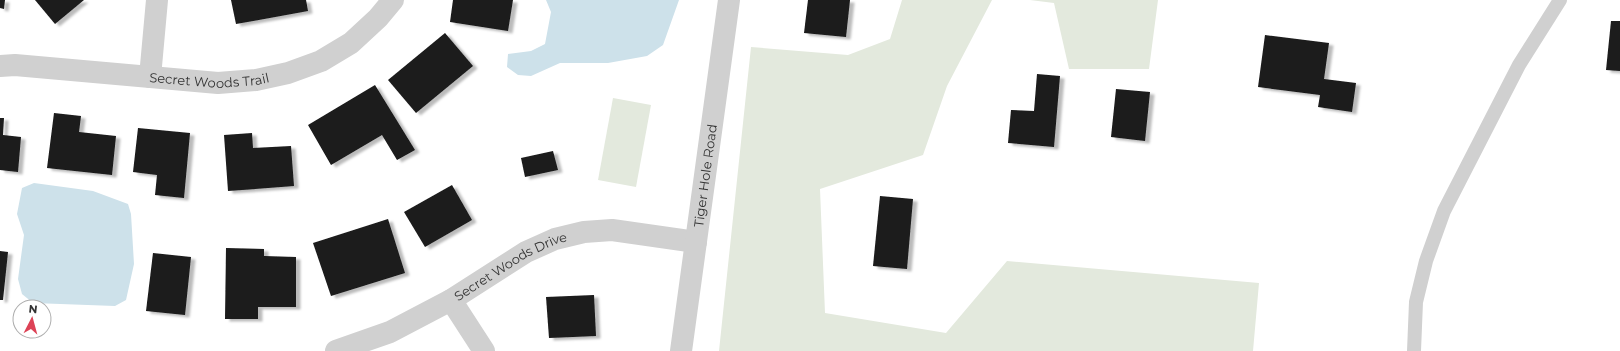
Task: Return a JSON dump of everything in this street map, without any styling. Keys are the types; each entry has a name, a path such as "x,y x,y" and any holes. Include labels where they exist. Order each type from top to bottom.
{"street":[{"path":"150,76 157,0"},
{"name":"Secret Woods Trail","path":"0,66 15,65 218,82 256,80 288,73 321,61 351,43 378,18 393,0"},
{"name":"Tiger Hole Road","path":"681,351 729,0"},
{"name":"Secret Woods Drive","path":"336,351 390,332 451,300 526,252 555,239 584,232 612,230 696,242"},
{"path":"451,300 484,351"}],"lane":[{"path":"1414,351 1416,302 1426,261 1444,211 1519,65 1560,0"}],"shaded area":[{"path":"902,0 992,0 947,86 923,155 820,189 825,313 946,333 1007,261 1259,283 1253,351 719,351 751,47 848,55 890,39"},
{"path":"1030,0 1158,0 1149,69 1069,69 1054,3"},
{"path":"613,98 651,105 636,187 598,180"}],"water":[{"path":"546,0 679,0 663,45 647,56 608,63 560,63 531,76 518,75 507,67 508,54 531,51 545,44 551,12"},
{"path":"34,183 93,191 128,204 131,214 134,264 126,300 115,306 52,304 52,299 28,299 22,294 18,279 24,235 17,214 22,188"}],"building":[{"path":"0,0 5,0 4,9 0,8"},
{"path":"35,0 84,0 55,24"},
{"path":"231,0 306,0 308,11 236,24"},
{"path":"453,0 513,0 508,31 450,22"},
{"path":"808,0 850,0 846,37 804,33"},
{"path":"1611,21 1620,21 1620,71 1606,70"},
{"path":"445,33 473,66 416,113 388,80"},
{"path":"1265,35 1329,43 1324,79 1356,83 1352,112 1318,107 1320,95 1258,87"},
{"path":"1037,74 1060,76 1054,147 1008,143 1011,110 1034,111"},
{"path":"375,85 415,150 397,160 382,135 331,165 308,125"},
{"path":"1116,89 1150,92 1145,141 1111,137"},
{"path":"54,113 81,116 79,132 116,136 112,175 47,168"},
{"path":"0,118 4,118 3,135 21,137 18,172 0,170"},
{"path":"138,128 190,133 184,198 155,195 157,175 133,172"},
{"path":"252,133 253,148 291,146 294,186 228,191 224,135"},
{"path":"553,151 558,170 525,177 521,158"},
{"path":"452,185 472,220 425,247 404,212"},
{"path":"880,196 913,199 907,269 873,266"},
{"path":"388,219 405,273 331,296 313,243"},
{"path":"226,248 264,249 264,256 296,257 296,307 258,307 258,319 225,319"},
{"path":"0,251 8,252 3,300 0,300"},
{"path":"153,253 191,257 185,315 146,311"},
{"path":"594,295 596,336 549,338 546,297"}]}
